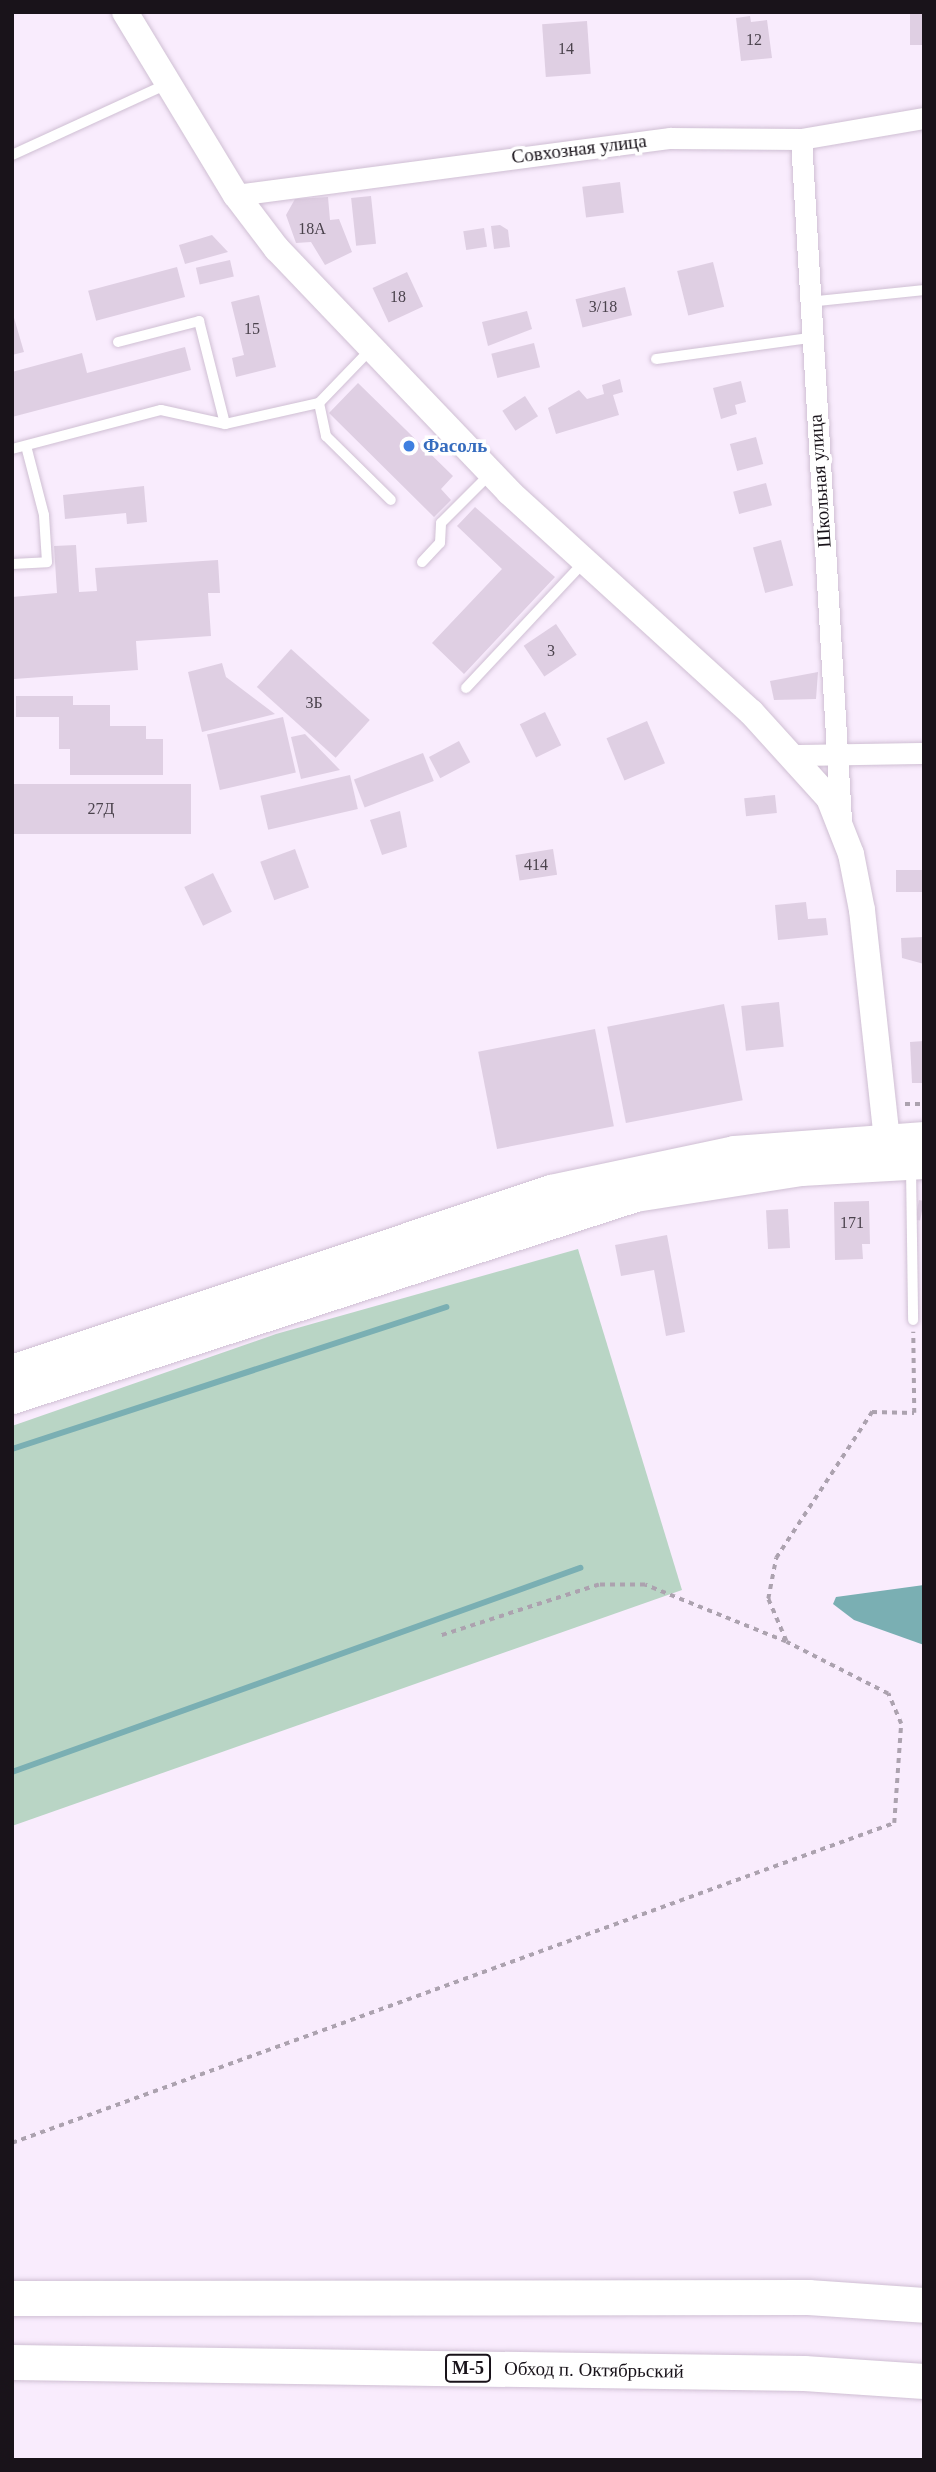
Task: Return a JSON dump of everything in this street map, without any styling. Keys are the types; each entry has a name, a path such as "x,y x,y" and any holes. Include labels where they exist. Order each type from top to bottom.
{"highway":[{"path":"12,2298 808,2297 924,2305"},
{"name":"Обход п. Октябрьский","path":"12,2362 804,2373 924,2381"}],"main road":[{"path":"12,1371 551,1191 734,1152 907,1152"},
{"path":"12,1398 558,1215 738,1176 907,1152"}],"street":[{"path":"125,12 236,195 370,350 490,474 795,755 841,823 860,973 907,1152"},
{"name":"Совхозная улица","path":"236,195 321,179 670,138 801,139 924,118"},
{"name":"Школьная улица","path":"801,139 807,302 841,755 841,823"},
{"path":"795,755 924,753"}],"lane":[{"path":"12,155 167,84"},
{"path":"807,302 924,290"},
{"path":"118,342 199,321 225,424"},
{"path":"656,359 810,338"},
{"path":"12,449 161,410 225,424 319,403 370,350"},
{"path":"319,403 326,436 391,500"},
{"path":"12,564 47,562 44,516 26,446"},
{"path":"422,562 440,543 441,523 490,474"},
{"path":"466,688 585,561"},
{"path":"907,1152 912,1320"}],"path":[{"path":"786,1642 768,1599 776,1558 872,1412 914,1413 912,1320"},
{"path":"12,2143 894,1823 901,1724 888,1694 786,1642 645,1585 599,1585 440,1636"}],"shaded area":[{"path":"578,1249 682,1590 12,1826 12,1426 276,1334"},
{"path":"924,1585 924,1645 854,1620 833,1604 836,1597"}],"building":[{"path":"910,12 924,12 924,45 910,45"},
{"path":"750,16 751,22 767,20 772,58 741,61 736,18"},
{"path":"587,21 591,74 546,77 542,24"},
{"path":"620,182 624,213 586,217 582,187"},
{"path":"371,196 376,244 356,246 351,198"},
{"path":"328,197 330,220 339,219 352,252 325,265 311,242 296,243 286,215 295,199"},
{"path":"500,225 508,230 510,247 494,249 491,226"},
{"path":"484,228 487,247 466,250 463,231"},
{"path":"212,235 228,252 185,264 179,245"},
{"path":"230,260 234,277 200,284 196,268"},
{"path":"713,262 724,307 688,316 677,271"},
{"path":"177,267 185,297 96,321 88,291"},
{"path":"407,272 423,306 389,322 373,288"},
{"path":"625,287 632,315 583,327 576,299"},
{"path":"259,295 276,367 236,377 232,358 244,355 231,302"},
{"path":"12,311 24,352 12,355"},
{"path":"527,311 532,329 488,346 482,322"},
{"path":"534,343 540,367 497,378 491,354"},
{"path":"185,347 191,370 12,417 12,372 82,353 87,373"},
{"path":"620,379 623,392 613,395 619,415 556,434 548,408 579,390 587,399 604,394 602,385"},
{"path":"741,381 746,402 735,405 737,414 721,419 713,388"},
{"path":"358,383 453,476 441,489 451,500 434,517 329,413"},
{"path":"525,396 538,416 515,431 502,411"},
{"path":"756,437 763,464 737,471 730,444"},
{"path":"766,483 772,505 739,514 733,492"},
{"path":"144,486 147,522 127,524 126,513 65,519 63,495"},
{"path":"475,507 555,577 464,674 432,643 502,569 457,526"},
{"path":"781,540 793,585 765,593 753,548"},
{"path":"76,545 79,592 97,591 95,568 218,560 220,593 208,593 211,636 136,641 138,670 14,679 12,597 57,593 54,546"},
{"path":"556,624 577,655 544,676 524,646"},
{"path":"291,649 370,720 336,758 257,687"},
{"path":"222,663 226,677 275,714 202,732 188,672"},
{"path":"818,672 816,699 774,700 770,681"},
{"path":"16,696 73,696 73,705 110,705 110,726 146,726 146,739 163,739 163,775 70,775 70,749 59,749 59,717 16,717"},
{"path":"545,712 561,745 536,758 520,724"},
{"path":"283,717 296,773 220,790 207,735"},
{"path":"647,721 665,763 624,781 606,738"},
{"path":"305,734 340,770 301,779 291,737"},
{"path":"459,741 470,762 440,778 429,757"},
{"path":"423,753 434,781 365,808 354,780"},
{"path":"350,775 358,809 268,830 260,796"},
{"path":"12,784 191,784 191,834 12,834"},
{"path":"775,795 777,813 746,816 744,798"},
{"path":"400,811 407,847 382,855 370,820"},
{"path":"295,849 309,888 274,900 260,862"},
{"path":"553,849 557,875 520,881 515,855"},
{"path":"896,870 924,870 924,892 896,892"},
{"path":"213,873 232,912 203,926 184,887"},
{"path":"806,902 808,919 826,918 828,935 778,940 775,905"},
{"path":"924,937 924,964 902,958 901,938"},
{"path":"779,1002 784,1047 746,1051 741,1006"},
{"path":"724,1004 743,1100 626,1123 607,1027"},
{"path":"595,1029 614,1126 497,1149 478,1052"},
{"path":"924,1041 924,1083 912,1083 910,1042"},
{"path":"919,1200 924,1201 920,1221 915,1220"},
{"path":"869,1201 870,1244 862,1244 863,1259 835,1260 834,1202"},
{"path":"788,1209 790,1248 768,1249 766,1210"},
{"path":"667,1235 685,1332 666,1336 654,1270 621,1276 615,1245"}],"waterway":[{"path":"12,1449 446,1307"},
{"path":"12,1772 580,1568"}],"place":[{"name":"Фасоль","path":"409,446"}]}
